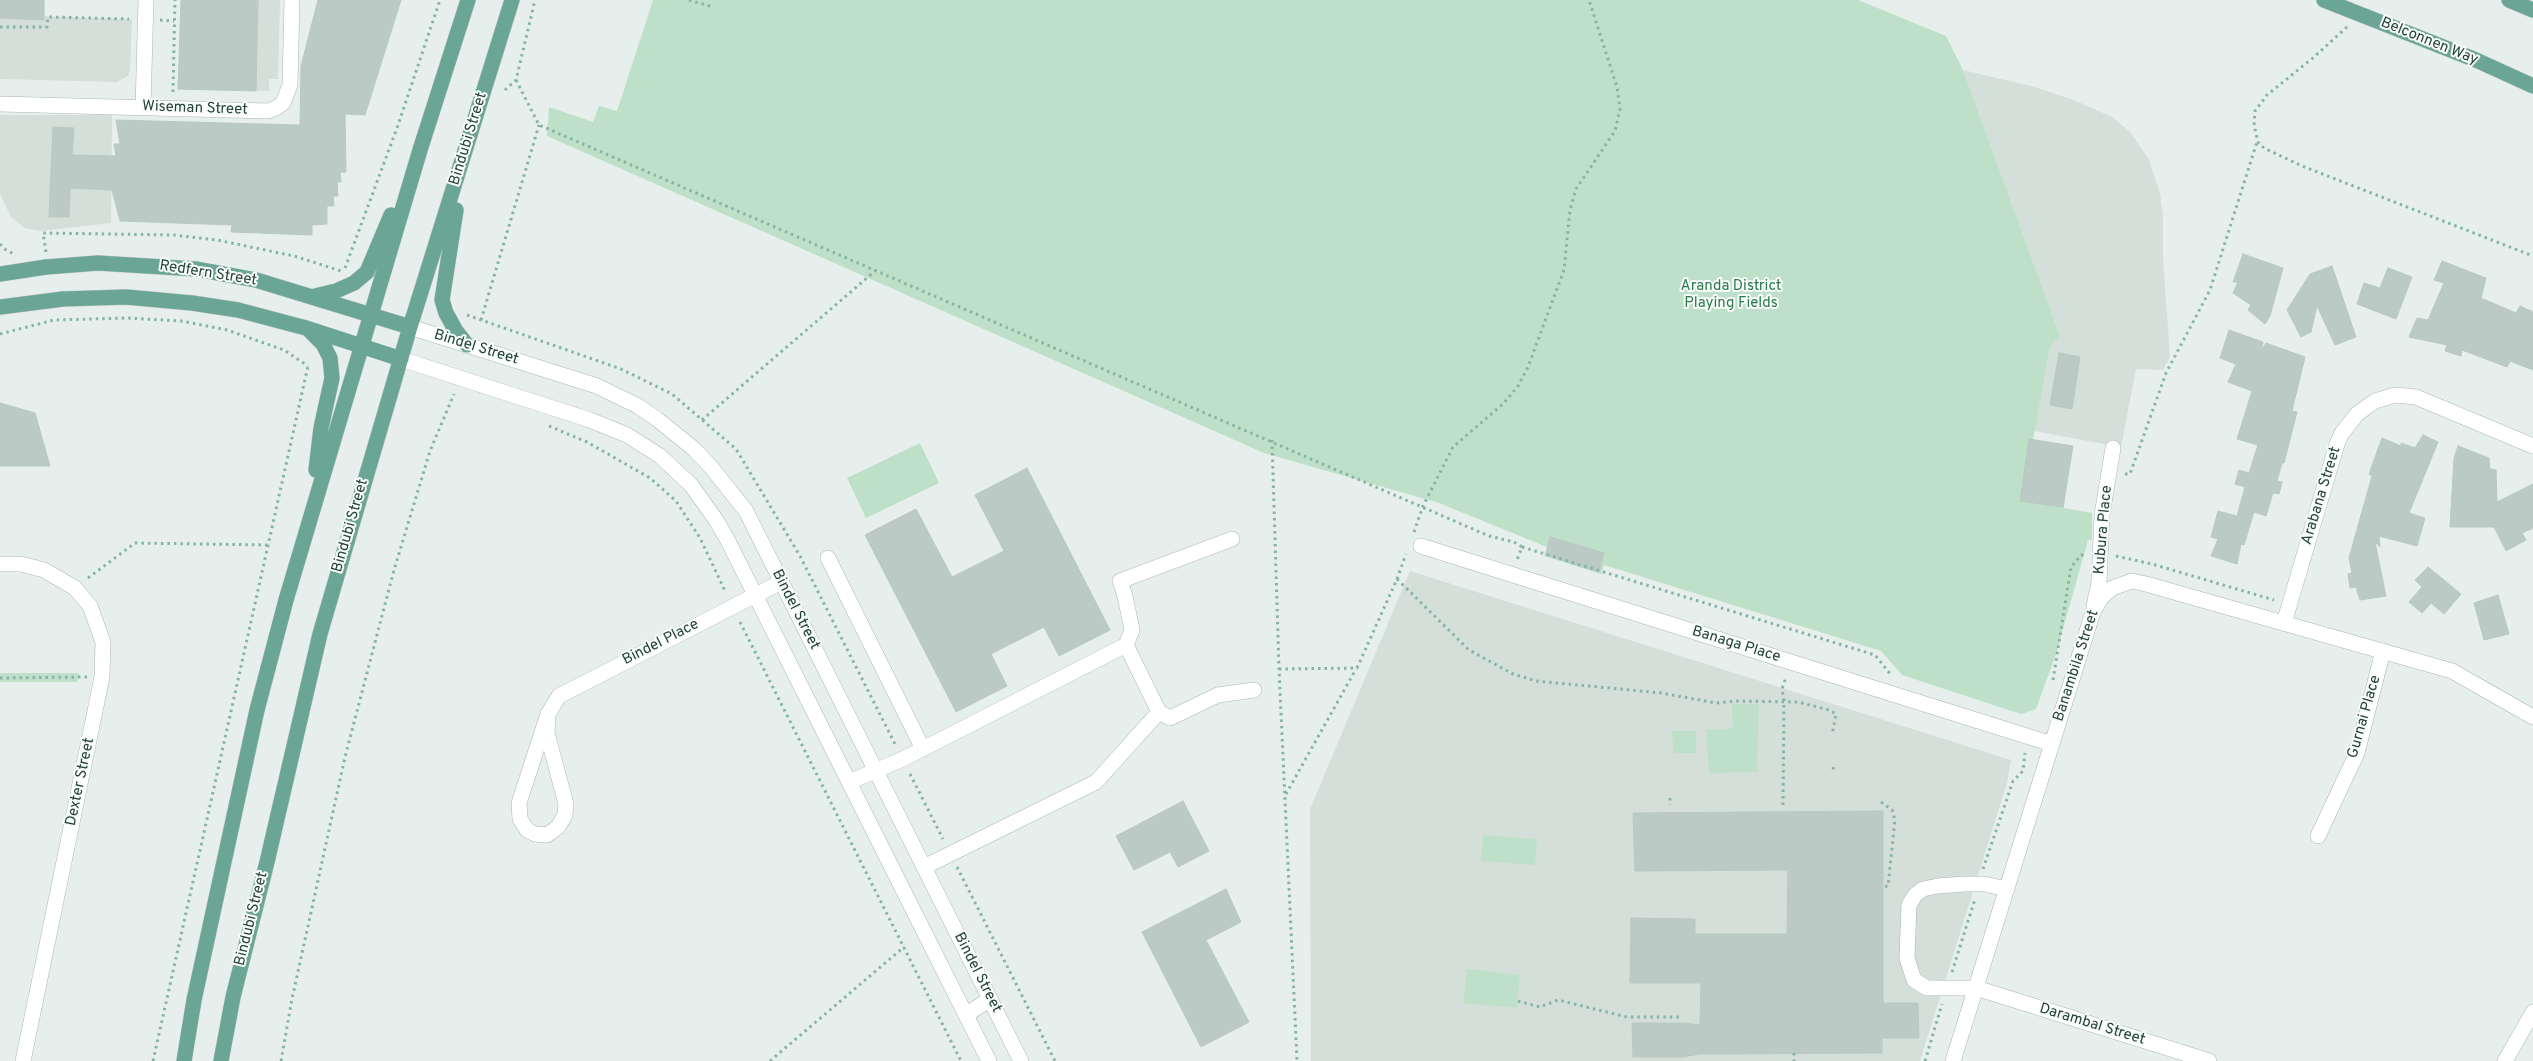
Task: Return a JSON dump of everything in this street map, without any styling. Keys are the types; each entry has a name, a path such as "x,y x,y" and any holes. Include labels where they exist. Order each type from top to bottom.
{"main road":[{"path":"184,1061 194,1000 257,710 311,512 360,346 468,0"},
{"name":"Bindubi Street","path":"221,1061 229,1016 320,634 410,327 512,0"},
{"name":"Belconnen Way","path":"2324,0 2476,60 2533,86"},
{"path":"2509,0 2533,10"},
{"path":"314,296 336,291 354,283 367,272 420,150"},
{"path":"465,154 442,300 446,313 456,331 468,345"},
{"name":"Redfern Street","path":"0,274 46,267 98,263 196,269 256,280 314,296 410,327"},
{"name":"Redfern Street","path":"0,307 63,299 126,297 192,303 238,310 306,328 401,360"},
{"path":"306,328 324,344 330,358 332,378 321,428 311,512"}],"street":[{"path":"143,107 146,0"},
{"name":"Wiseman Street","path":"0,104 268,111 283,103 290,85 292,0"},
{"name":"Bindel Street","path":"410,327 597,386 638,406 685,442 711,467 746,512 1021,1061"},
{"name":"Bindel Street","path":"401,360 590,420 627,434 667,463 691,485 716,520 756,595 989,1061"},
{"name":"Arabana Street","path":"2284,623 2337,444 2342,433 2357,414 2375,401 2395,395 2416,397 2533,446"},
{"path":"667,463 685,442"},
{"name":"Kubura Place","path":"2093,612 2099,582 2102,515 2113,448"},
{"path":"849,782 903,759 1126,645 1132,630 1120,581 1232,539"},
{"name":"Banaga Place","path":"1421,546 2052,744"},
{"path":"828,558 923,749"},
{"name":"Dexter Street","path":"0,564 21,564 44,570 75,588 90,606 96,618 103,642 102,677 23,1061"},
{"name":"Banambila Street","path":"1953,1061 2093,612 2101,598 2112,588 2132,581 2452,671 2533,717"},
{"name":"Bindel Place","path":"548,714 547,734 566,804 565,814 558,827 547,835 535,834 528,830 520,819 519,803 548,714 560,696 578,685 781,582"},
{"path":"1126,645 1159,712 1170,718 1218,696 1254,690"},
{"name":"Gurnai Place","path":"2318,836 2357,753 2383,651"},
{"path":"924,867 1096,782 1159,712"},
{"name":"Darambal Street","path":"2007,889 1980,884 1938,886 1923,889 1915,895 1909,905 1907,958 1914,980 1927,988 1976,988 2209,1061"},
{"path":"966,1015 990,999"},
{"path":"2505,1061 2533,1012"},
{"path":"217,1061 229,1016"}],"path":[{"path":"172,108 174,0"},
{"path":"46,255 43,233 174,235 217,240 294,256 344,272 397,128 440,0"},
{"path":"505,90 516,80 535,0"},
{"path":"690,0 713,7"},
{"path":"1423,506 1453,447 1504,403 1518,386 1528,367 1564,270 1570,210 1576,189 1615,131 1620,109 1617,87 1589,0"},
{"path":"2109,474 2130,474 2166,373 2210,290 2258,142 2254,125 2255,111 2267,95 2314,57 2360,15"},
{"path":"0,27 47,28 48,17 174,21"},
{"path":"516,80 539,124 874,271 1272,440 1490,536 1875,655 1895,681"},
{"path":"481,320 539,124"},
{"path":"2258,142 2264,148 2302,166 2533,256"},
{"path":"0,244 6,250 23,256"},
{"path":"702,420 874,271"},
{"path":"462,314 621,369"},
{"path":"0,334 54,320 127,318 181,321 227,330 284,350 308,366 153,1061"},
{"path":"445,391 463,397"},
{"path":"281,1061 292,999 348,747 394,570 430,450 454,394"},
{"path":"546,425 587,442 642,474 676,501 700,538 732,607 961,1061"},
{"path":"1272,440 1279,669 1298,1061"},
{"path":"75,588 135,543 268,545"},
{"path":"1511,574 1522,547"},
{"path":"2052,684 2071,567 2081,555"},
{"path":"800,556 1055,1061"},
{"path":"2116,556 2152,564 2289,604"},
{"path":"1285,795 1356,668 1398,579 1469,650 1513,674 1536,681 1661,693 1716,703 1736,700 1784,701 1820,707 1836,714 1832,735"},
{"path":"1783,805 1784,701 1782,689 1791,662"},
{"path":"1279,669 1356,668"},
{"path":"0,678 102,677"},
{"path":"1924,1061 2013,781 2023,772 2025,750"},
{"path":"1833,767 1834,773"},
{"path":"1670,798 1670,805"},
{"path":"1881,802 1892,810 1896,820 1888,886 1882,887"},
{"path":"770,1061 904,947"},
{"path":"1518,1001 1540,1007 1558,1000 1627,1017 1680,1017"},
{"path":"1794,1053 1794,1061"}],"shaded area":[{"path":"0,0 36,16 132,19 130,70 128,76 117,82 0,79"},
{"path":"181,0 280,0 278,79 269,79 269,91 178,89"},
{"path":"1963,70 2035,87 2076,101 2112,117 2130,132 2149,160 2160,193 2163,217 2163,258 2170,357 2163,370 2136,369 2121,447 2034,431 2050,347 2060,336"},
{"path":"0,115 112,115 111,223 40,231 24,228 11,217 0,194"},
{"path":"1410,571 2011,760 2007,783 1920,1061 1311,1061 1310,809"}],"green space":[{"name":"Aranda District Playing Fields","path":"653,0 1858,0 1946,36 1963,70 2060,336 2050,347 2024,489 2065,497 2064,508 2092,513 2092,540 2088,540 2056,654 2036,709 2021,714 1902,675 1881,651 1604,565 1601,574 1544,556 1547,547 1439,503 1264,453 547,136 549,107 593,122 599,106 617,111"},
{"path":"920,443 939,483 866,518 847,478"},
{"path":"0,673 79,673 77,682 0,682"},
{"path":"1732,704 1759,704 1757,772 1709,773 1706,730 1733,728"},
{"path":"1672,731 1696,731 1696,753 1673,753"},
{"path":"1483,835 1537,839 1535,865 1481,861"},
{"path":"1467,969 1520,975 1517,1008 1463,1003"}],"building":[{"path":"0,0 44,0 44,20 0,18"},
{"path":"181,0 258,0 256,91 178,89"},
{"path":"318,0 401,0 365,115 345,114 346,172 340,172 341,182 337,182 338,196 333,196 334,206 327,206 327,224 312,225 312,235 231,232 232,225 120,221 112,190 70,188 69,217 49,217 53,127 74,128 72,155 116,156 114,144 120,144 116,120 300,125 301,66"},
{"path":"2243,254 2283,268 2270,316 2265,324 2248,310 2251,305 2233,293 2238,282 2233,282"},
{"path":"2442,261 2486,278 2481,298 2516,313 2520,306 2533,312 2533,370 2510,361 2507,367 2462,350 2461,356 2445,351 2447,345 2409,337 2417,318 2428,320 2444,283 2434,280"},
{"path":"2332,266 2356,337 2335,345 2317,306 2311,332 2301,337 2287,310 2310,274"},
{"path":"2388,268 2412,277 2396,319 2357,304 2364,283 2380,288"},
{"path":"2229,330 2263,342 2261,351 2266,343 2305,357 2292,411 2297,412 2284,463 2282,463 2277,481 2282,482 2279,494 2273,493 2266,516 2254,512 2244,545 2241,544 2237,564 2211,556 2218,539 2211,537 2218,511 2237,516 2245,487 2235,484 2239,470 2249,473 2258,445 2237,439 2252,391 2228,382 2236,364 2220,358"},
{"path":"2059,353 2080,357 2072,409 2050,405"},
{"path":"0,403 35,413 50,466 0,466"},
{"path":"2423,435 2438,442 2409,513 2425,518 2417,546 2379,536 2380,547 2375,542 2386,596 2360,600 2356,587 2350,588 2348,574 2352,573 2349,558 2372,476 2369,474 2382,438 2401,446 2401,443 2415,448"},
{"path":"2029,439 2073,446 2063,507 2020,501"},
{"path":"2458,446 2489,458 2490,469 2496,470 2497,502 2533,484 2533,528 2522,533 2526,540 2506,551 2494,527 2450,527 2454,458"},
{"path":"1027,468 1110,630 1059,656 1044,627 991,654 1007,686 956,712 865,535 916,509 952,577 1004,551 975,495"},
{"path":"1550,537 1604,553 1599,572 1546,555"},
{"path":"2428,567 2461,594 2444,614 2431,603 2422,613 2409,602 2422,587 2415,580"},
{"path":"2498,595 2509,634 2484,640 2474,603"},
{"path":"1183,801 1209,851 1178,867 1170,852 1134,870 1116,836"},
{"path":"1883,811 1883,1003 1918,1003 1919,1038 1882,1038 1882,1053 1700,1054 1682,1057 1633,1057 1632,1023 1700,1025 1701,983 1630,983 1631,918 1695,919 1695,934 1787,934 1788,870 1635,871 1633,813"},
{"path":"1226,889 1241,922 1206,940 1249,1022 1201,1047 1142,932"}]}
